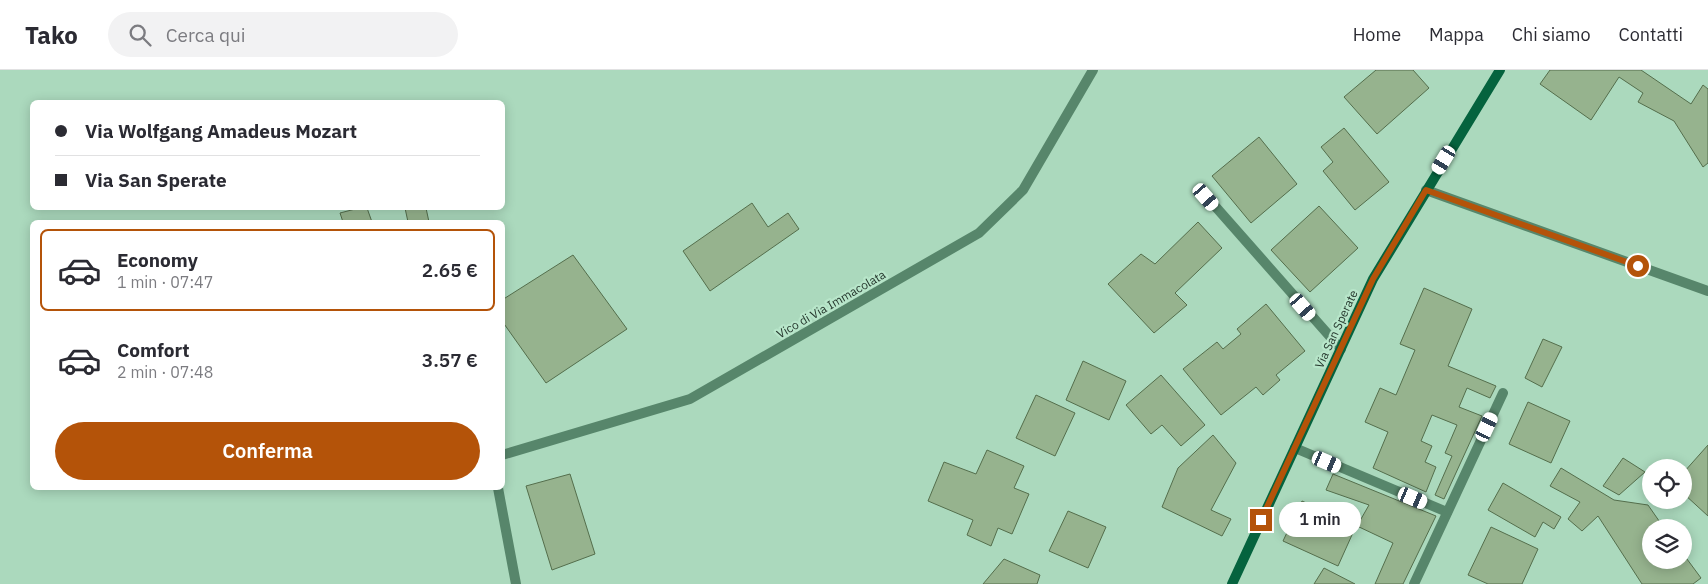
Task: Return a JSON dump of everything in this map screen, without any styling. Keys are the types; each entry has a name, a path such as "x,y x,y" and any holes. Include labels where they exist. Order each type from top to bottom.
{"street":[{"name":"Vico di Via Immacolata","path":"505,454 690,399 980,233 1023,190 1093,70"},
{"name":"Via San Sperate","path":"1232,584 1373,279 1500,70"},
{"path":"1426,190 1708,292"},
{"path":"1206,197 1341,349"},
{"path":"1414,584 1503,392"},
{"path":"1295,448 1447,512"},
{"path":"498,490 516,584"}],"building":[{"path":"1376,70 1413,70 1429,88 1377,134 1344,97"},
{"path":"1550,70 1641,70 1691,104 1703,85 1708,89 1708,163 1703,167 1674,121 1638,102 1643,93 1619,77 1591,120 1540,84"},
{"path":"1344,128 1389,182 1355,210 1323,171 1333,162 1321,147"},
{"path":"1259,137 1297,184 1251,223 1212,176"},
{"path":"752,203 768,227 788,213 799,229 710,291 683,251"},
{"path":"1319,206 1358,248 1310,292 1271,250"},
{"path":"351,210 368,210 371,220 342,220 340,213"},
{"path":"405,210 426,210 429,220 408,220"},
{"path":"1198,222 1222,248 1175,293 1187,305 1154,333 1108,284 1141,254 1155,264"},
{"path":"573,255 627,329 546,383 505,325 505,298"},
{"path":"1424,288 1472,309 1448,366 1496,386 1490,398 1467,388 1459,407 1482,416 1444,499 1435,495 1452,456 1445,453 1457,425 1432,415 1421,441 1432,446 1425,462 1436,467 1426,492 1373,468 1388,432 1365,422 1380,388 1396,395 1415,350 1400,344"},
{"path":"1266,304 1305,351 1276,375 1280,380 1263,395 1256,387 1221,415 1183,369 1217,342 1223,349 1241,334 1237,329"},
{"path":"1543,339 1562,347 1542,387 1525,378"},
{"path":"1083,361 1126,381 1109,420 1066,400"},
{"path":"1161,375 1205,425 1181,446 1162,425 1151,434 1126,405"},
{"path":"1036,395 1075,413 1055,456 1016,438"},
{"path":"1528,402 1570,421 1551,463 1509,444"},
{"path":"1213,435 1236,463 1211,510 1231,519 1222,536 1162,507 1178,468"},
{"path":"1708,445 1708,516 1692,501 1692,463"},
{"path":"987,450 1024,466 1014,488 1029,494 1012,534 998,528 991,546 967,535 973,520 928,501 944,462 976,474"},
{"path":"1623,458 1642,470 1642,475 1619,495 1603,486"},
{"path":"1561,468 1614,500 1642,504 1642,509 1651,509 1658,519 1642,519 1642,569 1692,569 1692,566 1701,578 1693,584 1642,584 1598,516 1582,531 1568,519 1580,502 1550,486"},
{"path":"570,474 595,554 552,570 526,486"},
{"path":"1333,474 1436,516 1403,584 1375,584 1393,543 1357,526 1369,505 1326,490"},
{"path":"1503,483 1561,517 1554,529 1543,522 1535,537 1488,510"},
{"path":"1302,501 1356,526 1338,566 1283,541"},
{"path":"1068,511 1106,527 1088,568 1049,551"},
{"path":"1491,527 1538,549 1522,584 1488,584 1468,575"},
{"path":"1004,559 1040,575 1037,584 983,584"},
{"path":"1324,568 1355,584 1314,584"}],"route":[{"path":"1261,520 1373,279 1426,190 1638,266"}]}
